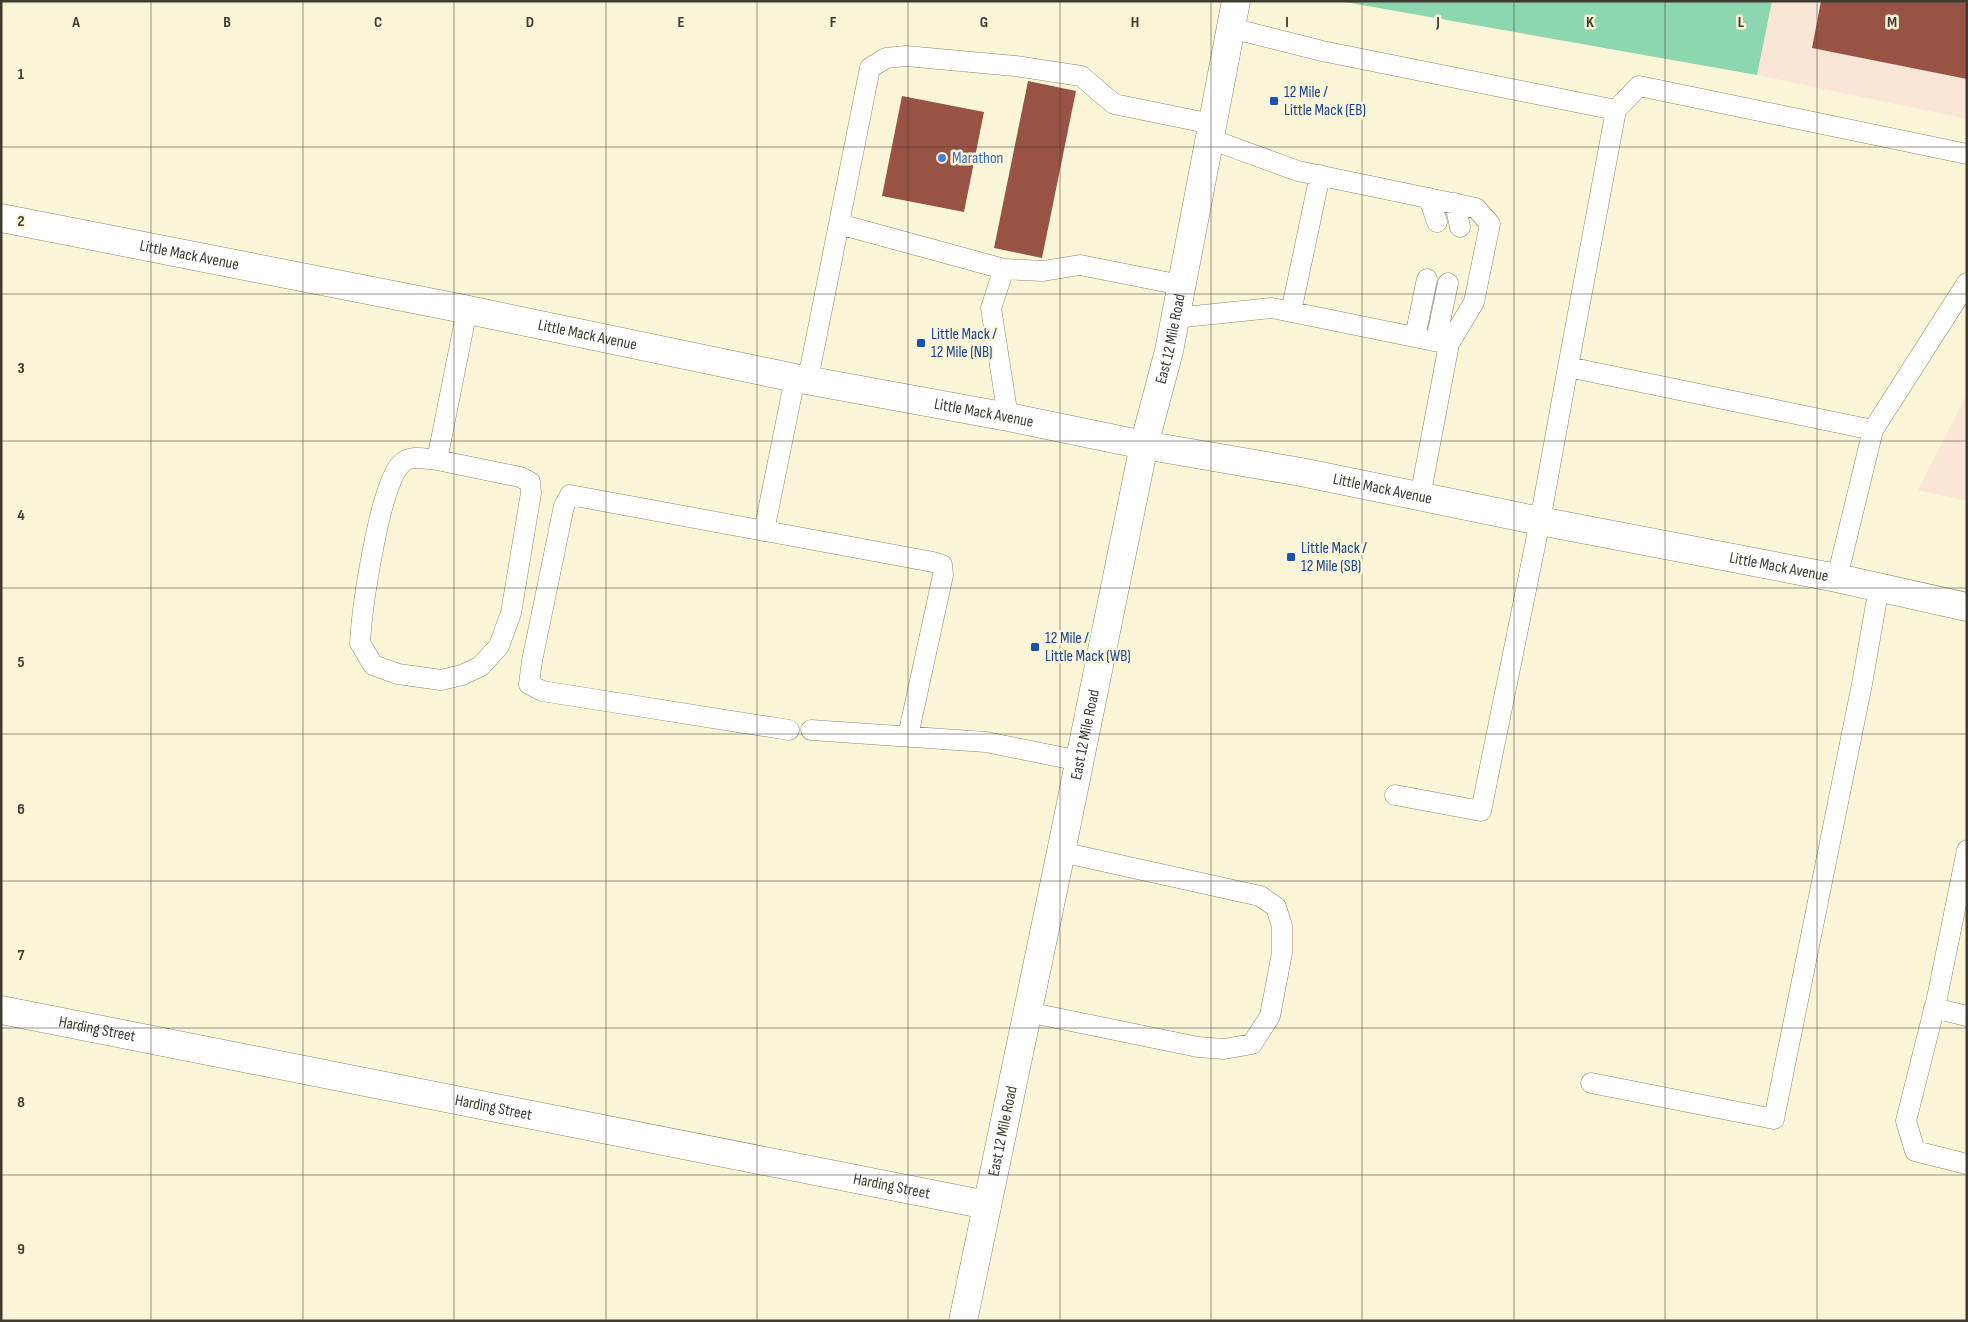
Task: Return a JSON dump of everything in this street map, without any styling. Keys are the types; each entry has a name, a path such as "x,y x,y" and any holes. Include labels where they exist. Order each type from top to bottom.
{"main road":[{"name":"East 12 Mile Road","path":"967,1320 1027,1012 1144,445 1175,318 1236,1"},
{"name":"Little Mack Avenue","path":"1,218 801,378 1144,445 1301,472 1540,521 1838,578 1967,607"},
{"name":"Harding Street","path":"1,1010 988,1206"}],"lane":[{"path":"1231,28 1322,51 1616,110"},
{"path":"764,531 839,224 870,68 886,58 906,56 1015,66 1081,76 1114,104 1211,131 1298,171 1476,208 1490,224 1474,302 1442,342"},
{"path":"1395,795 1481,811 1540,521 1616,110 1639,86 1967,154"},
{"path":"1292,312 1320,175"},
{"path":"1429,198 1437,222"},
{"path":"1455,203 1460,227"},
{"path":"839,224 1004,269 1043,271 1080,265 1181,285"},
{"path":"1004,269 991,308 1008,417"},
{"path":"1415,337 1427,279"},
{"path":"1420,497 1442,342 1448,283"},
{"path":"1838,578 1873,430 1967,283"},
{"path":"1175,318 1272,308 1442,342"},
{"path":"438,460 467,310"},
{"path":"1568,367 1873,430"},
{"path":"414,457 438,460 520,477 530,482 531,493 511,613 499,646 481,666 462,675 441,680 398,674 373,665 360,643 370,568 388,488 401,463 414,457"},
{"path":"789,730 542,690 530,684 532,661 564,506 570,495 933,562 942,566 943,575 908,736"},
{"path":"1591,1083 1774,1119 1860,694 1879,587"},
{"path":"811,730 986,742 1080,761"},
{"path":"1967,850 1934,1008 1906,1121 1915,1151 1967,1164"},
{"path":"1027,1012 1198,1047 1224,1049 1252,1044 1270,1016 1282,952 1282,926 1276,907 1260,896 1061,852"},
{"path":"1934,1008 1967,1016"}],"shaded area":[{"path":"1772,1 1967,1 1967,119 1757,75"},
{"path":"1967,394 1967,501 1918,490"}],"green space":[{"path":"1339,1 1772,1 1757,75"}],"building":[{"path":"1821,1 1967,1 1967,79 1812,48"},
{"path":"1028,81 1076,91 1042,258 994,248"},
{"path":"902,96 984,112 964,212 882,196"}],"place":[{"name":"12 Mile / Little Mack (EB)","path":"1274,101"},
{"name":"Marathon","path":"942,158"},
{"name":"Little Mack / 12 Mile (NB)","path":"921,343"},
{"name":"Little Mack / 12 Mile (SB)","path":"1291,557"},
{"name":"12 Mile / Little Mack (WB)","path":"1035,647"}]}
